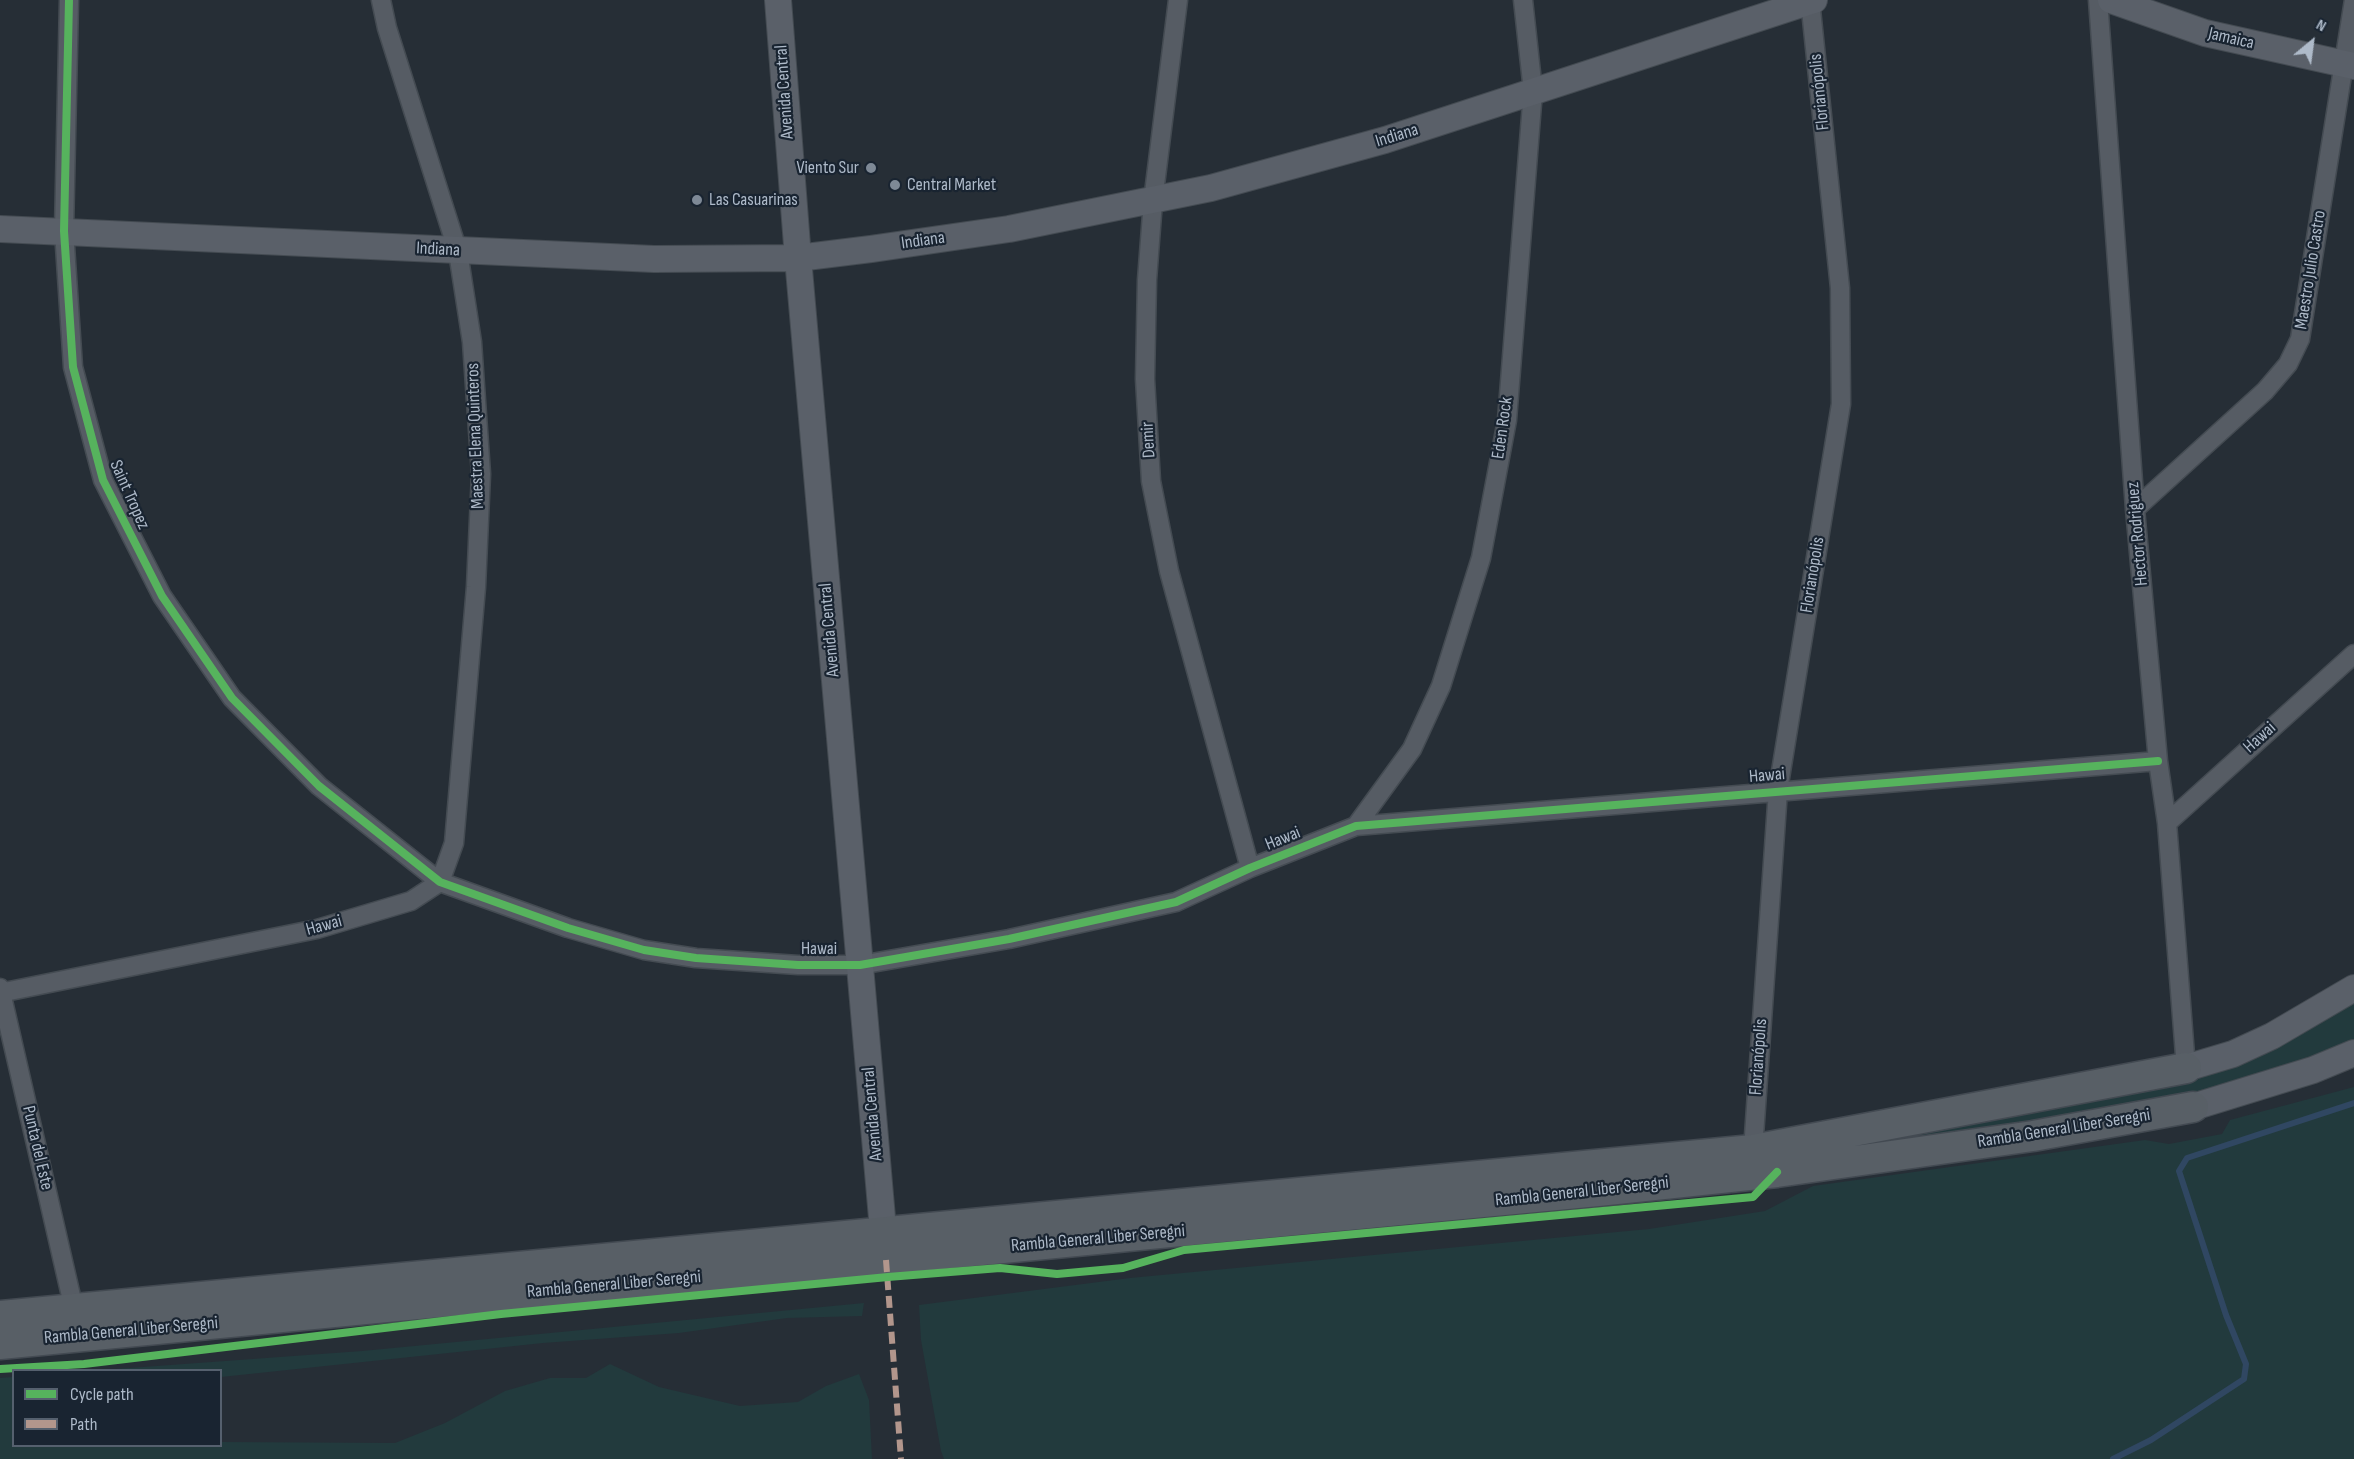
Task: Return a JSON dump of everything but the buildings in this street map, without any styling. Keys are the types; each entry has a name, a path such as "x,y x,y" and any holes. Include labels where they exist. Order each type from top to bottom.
{"main road":[{"name":"Rambla General Liber Seregni","path":"0,1344 1753,1149 2186,1068"},
{"name":"Rambla General Liber Seregni","path":"0,1316 1598,1191 1777,1172 2033,1136 2193,1107"}],"street":[{"name":"Saint Tropez","path":"69,0 64,231 73,367 103,480 162,596 232,698 319,786 440,882"},
{"name":"Maestra Elena Quinteros","path":"381,0 387,28 458,252 472,342 480,485 477,587 454,843 440,882"},
{"name":"Avenida Central","path":"778,0 798,258 885,1246"},
{"name":"Demir","path":"1178,0 1153,201 1145,379 1151,481 1169,571 1250,868"},
{"name":"Eden Rock","path":"1356,826 1412,749 1441,686 1480,558 1507,420 1533,91 1523,0"},
{"name":"Indiana","path":"0,229 458,252 654,259 798,258 1009,229 1211,188 1385,140 1812,0"},
{"name":"Florianópolis","path":"1753,1149 1778,790 1841,404 1840,288 1812,0"},
{"name":"Hector Rodriguez","path":"2098,0 2135,509 2158,760 2167,823 2186,1068"},
{"name":"Jamaica","path":"2111,0 2205,33 2349,65"},
{"name":"Maestro Julio Castro","path":"2135,509 2265,391 2288,364 2300,339 2349,65 2354,0"},
{"name":"Hawai","path":"2167,823 2354,654"},
{"name":"Hawai","path":"1,992 317,929 411,901 440,882 568,928 644,950 707,959 798,965 860,964 1009,939 1176,902 1250,868 1356,826 2158,760"},
{"path":"2186,1068 2233,1054 2272,1036 2354,988"},
{"name":"Punta del Este","path":"1,992 74,1309"},
{"path":"2193,1107 2313,1070 2354,1053"}],"green space":[{"path":"2354,1002 2354,1043 2202,1095 1809,1157 904,1240 2021,1110"},
{"path":"2354,1087 2354,1459 944,1459 941,1451 921,1340 919,1305 1130,1278 1649,1229 1765,1211 1813,1186 2145,1140 2169,1144 2222,1134 2230,1120"},
{"path":"864,1303 862,1316 787,1318 679,1333 543,1343 222,1377 222,1369 116,1369 362,1351"},
{"path":"610,1364 659,1387 740,1406 798,1402 826,1386 859,1374 869,1400 872,1459 0,1459 0,1378 12,1377 12,1447 222,1447 222,1442 395,1443 445,1423 505,1391 550,1378 586,1378"}],"waterway":[{"path":"2113,1459 2151,1440 2244,1379 2246,1364 2226,1315 2179,1171 2187,1158 2354,1103"}],"marked path":[{"path":"886,1260 901,1459"}],"cycle path":[{"path":"69,0 64,231 73,367 103,480 162,596 232,698 319,786 440,882 568,928 644,950 696,958 798,965 860,965 1009,939 1176,902 1250,868 1356,826 2158,761"},
{"path":"0,1369 84,1364 501,1314 888,1277 1000,1268 1057,1274 1123,1268 1184,1250 1753,1197 1777,1172"}],"place":[{"name":"Viento Sur","path":"871,168"},
{"name":"Central Market","path":"895,185"},
{"name":"Las Casuarinas","path":"697,200"}]}
